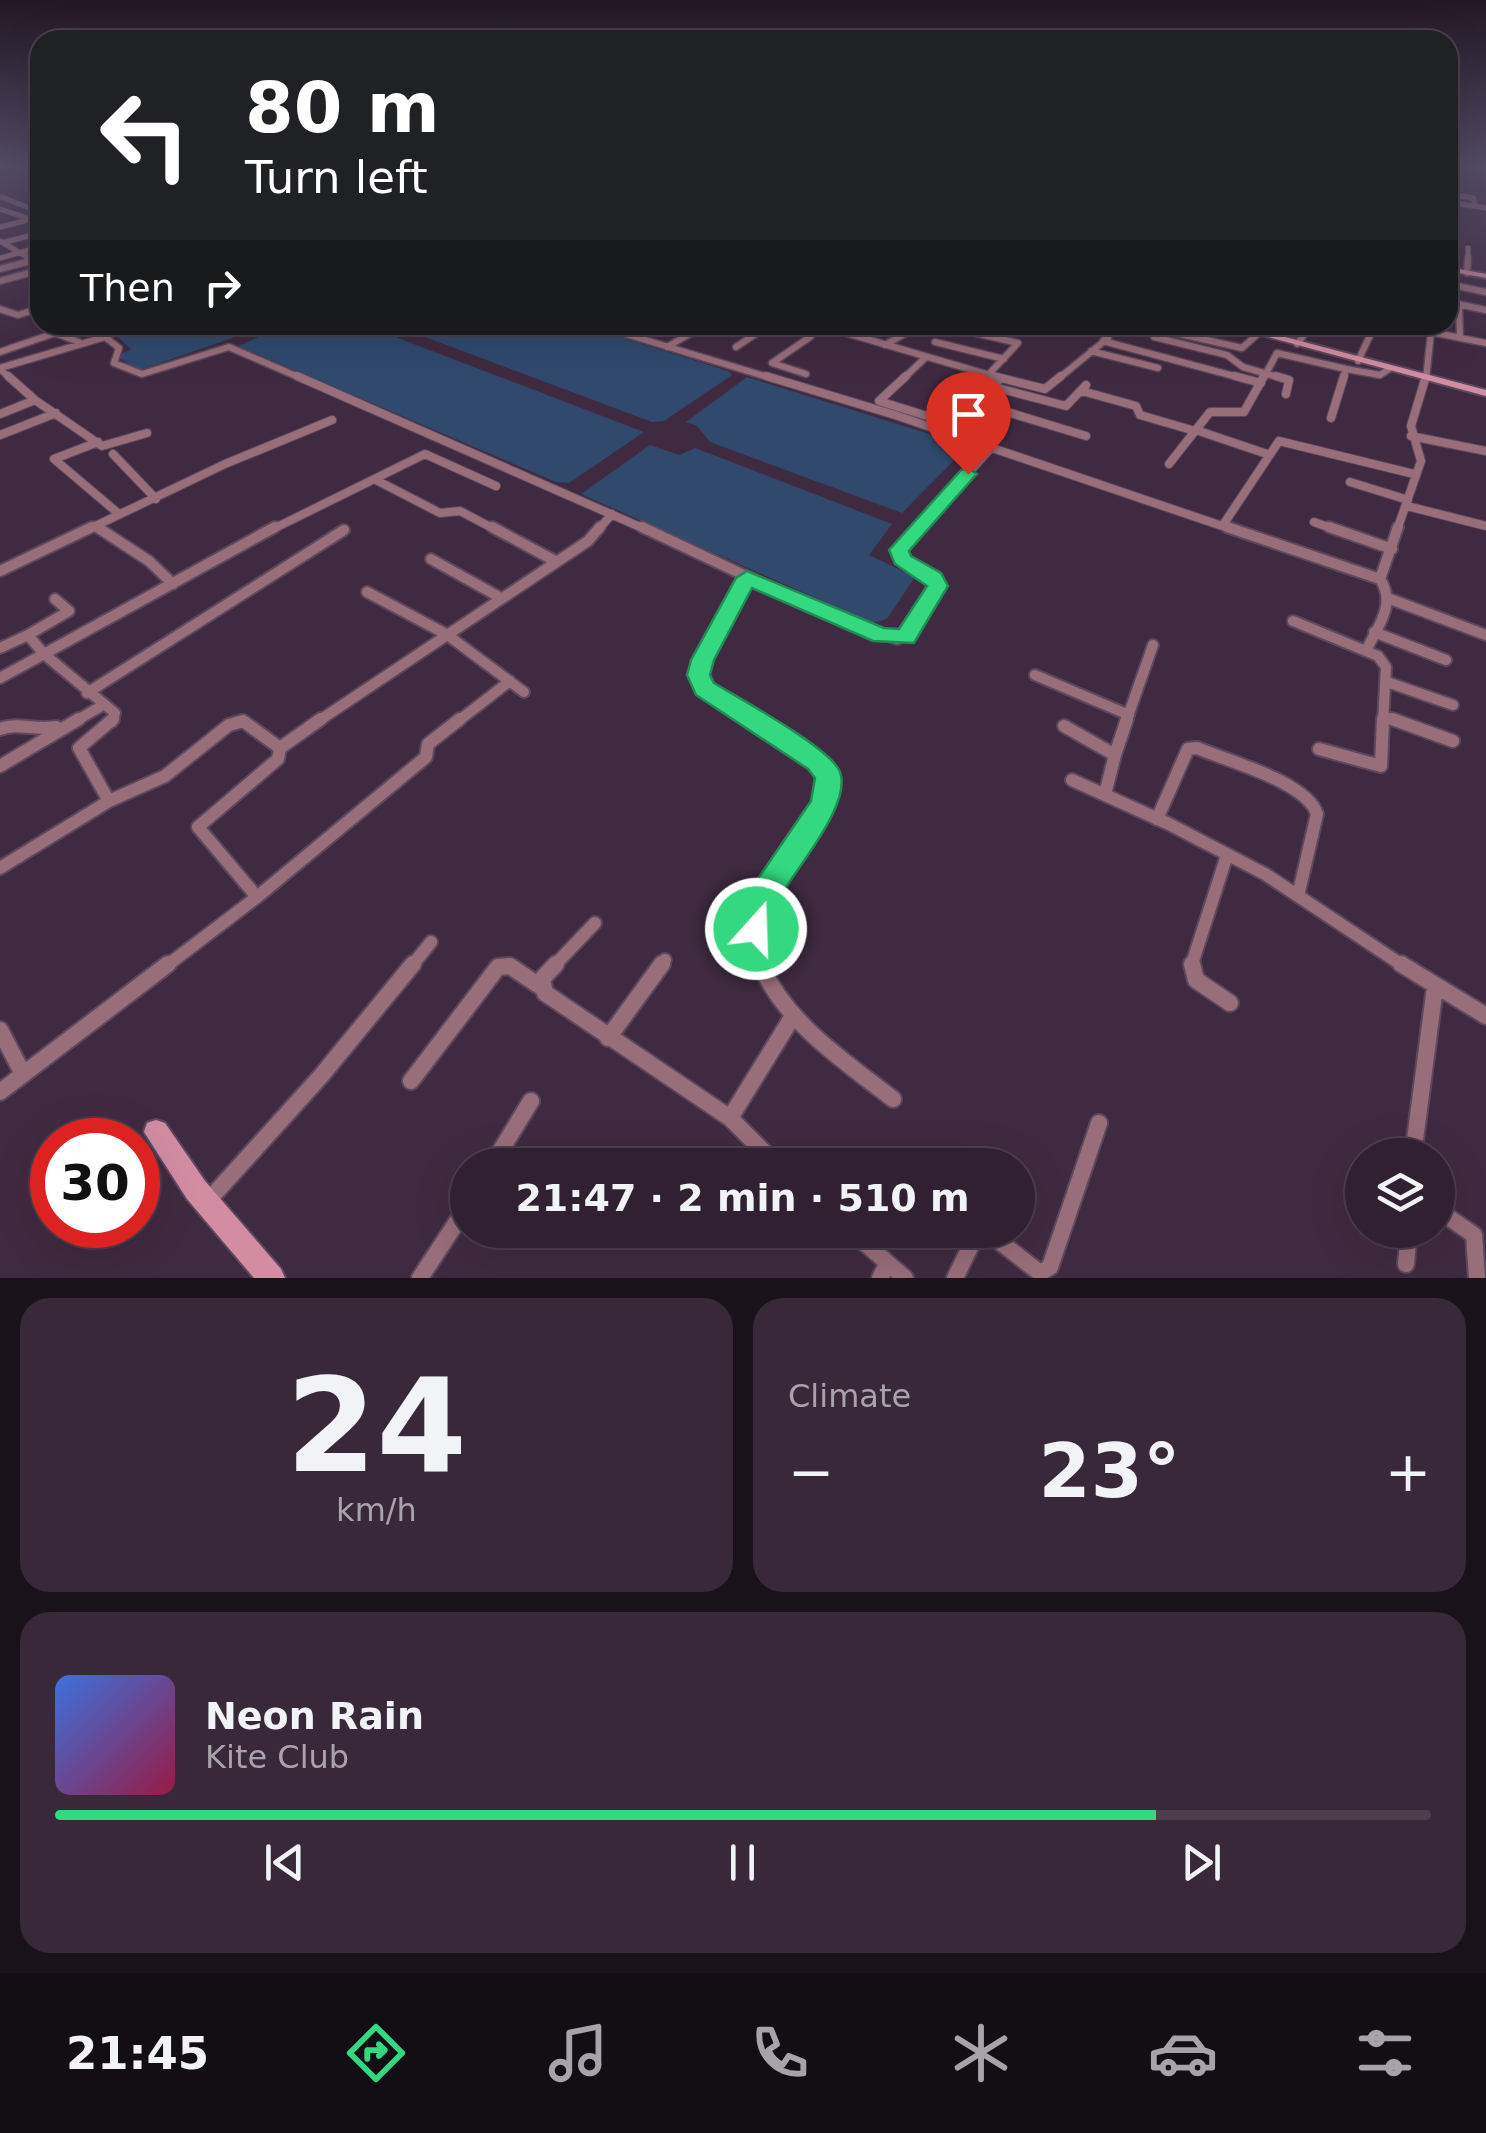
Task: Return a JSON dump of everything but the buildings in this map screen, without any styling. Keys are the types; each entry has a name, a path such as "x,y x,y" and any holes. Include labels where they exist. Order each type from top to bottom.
{"street":[{"path":"3,244 30,236"},
{"path":"3,244 30,258"},
{"path":"1467,272 1468,248"},
{"path":"0,258 30,250"},
{"path":"0,270 30,265"},
{"path":"0,281 30,268"},
{"path":"1458,270 1486,276"},
{"path":"1458,286 1486,292"},
{"path":"1460,336 1459,304 1486,310"},
{"path":"3,312 30,317"},
{"path":"24,314 30,312"},
{"path":"0,354 50,335"},
{"path":"60,335 80,343"},
{"path":"108,335 0,369 35,400 109,447 147,433"},
{"path":"627,335 950,434 1380,579 1389,589 1390,598 1366,651"},
{"path":"667,348 688,335"},
{"path":"736,347 754,335"},
{"path":"806,374 772,363 812,335"},
{"path":"852,335 987,376 1049,388 1106,335"},
{"path":"884,345 902,335"},
{"path":"986,335 1018,344 987,376"},
{"path":"1184,335 1242,348 1257,335"},
{"path":"1266,335 1486,394"},
{"path":"1297,344 1304,335"},
{"path":"1358,361 1370,335"},
{"path":"1380,579 1422,455 1411,436 1416,398 1426,379 1431,335"},
{"path":"1453,335 1486,343"},
{"path":"104,337 120,348 114,364 142,374 229,347 881,636 906,638 937,586 934,578 902,560 899,550 992,448"},
{"path":"1154,337 1227,355 1238,365 1290,381 1286,394"},
{"path":"1103,341 1261,383"},
{"path":"936,342 1004,359"},
{"path":"1091,351 1158,368"},
{"path":"1168,464 1214,410 1244,412 1280,352 1380,375 1389,369"},
{"path":"0,354 14,364"},
{"path":"925,358 878,400 960,426"},
{"path":"1332,418 1346,368"},
{"path":"950,434 1000,379"},
{"path":"994,387 1066,406 1084,388 1132,404 1140,414 1270,456"},
{"path":"0,414 35,400"},
{"path":"981,404 1086,436"},
{"path":"0,435 56,412"},
{"path":"0,571 332,420"},
{"path":"1411,436 1486,451"},
{"path":"98,442 54,459 120,514"},
{"path":"1223,525 1277,442 1414,474"},
{"path":"0,678 283,524 427,453 496,486"},
{"path":"113,454 156,499"},
{"path":"376,480 440,512 460,511 469,515 557,562"},
{"path":"1350,482 1486,526"},
{"path":"257,897 198,827 273,766 280,748 588,541 612,514"},
{"path":"1314,522 1392,548"},
{"path":"95,526 149,561 173,584"},
{"path":"87,693 344,530"},
{"path":"431,559 501,598"},
{"path":"747,578 698,675 705,688 817,762 828,774 829,791 766,893 756,929 758,970 768,990 792,1016 893,1099"},
{"path":"367,592 446,634 524,692"},
{"path":"1390,598 1486,635"},
{"path":"0,648 69,611 56,599"},
{"path":"1293,621 1384,661 1387,682 1379,767 1319,749"},
{"path":"1374,632 1446,660"},
{"path":"28,634 44,654 116,717 79,748 110,801"},
{"path":"1105,794 1153,645"},
{"path":"1035,674 1129,715"},
{"path":"0,1092 257,897 426,758 428,744 510,681"},
{"path":"1387,682 1454,705"},
{"path":"0,766 104,705"},
{"path":"1385,717 1453,741"},
{"path":"0,868 110,801 165,776 237,721 260,730 280,748"},
{"path":"0,729 13,724 42,731 71,723"},
{"path":"1064,726 1115,756"},
{"path":"1157,819 1188,750 1197,748 1295,788 1313,801 1317,814 1298,896"},
{"path":"1072,780 1227,855 1486,1016"},
{"path":"1227,855 1190,967 1196,980 1230,1002"},
{"path":"541,987 550,969 595,922"},
{"path":"207,1202 320,1076 431,942"},
{"path":"608,1038 665,960"},
{"path":"410,1081 498,968 510,966 608,1038 730,1118 760,1148"},
{"path":"1414,1138 1435,987"},
{"path":"730,1118 792,1016"},
{"path":"0,1030 23,1074"},
{"path":"502,1148 531,1101"},
{"path":"955,1278 978,1231 988,1232 1030,1270 1040,1274 1050,1267 1099,1123"},
{"path":"160,1137 207,1202 272,1278"},
{"path":"1455,1222 1474,1235 1477,1278"},
{"path":"420,1278 450,1232"},
{"path":"865,1248 884,1271 905,1278"},
{"path":"1406,1264 1407,1248"}],"water":[{"path":"115,335 241,335 140,370 116,356 131,349"},
{"path":"264,335 390,335 644,432 569,483 556,482 238,346"},
{"path":"420,335 614,335 732,375 664,421 652,422"},
{"path":"747,377 968,446 902,513 710,442 697,426 686,422"},
{"path":"650,445 679,455 695,448 892,524 869,555 915,577 887,619 872,623 581,494"}],"route":[{"path":"756,929 758,910 766,893 822,808 829,791 828,774 817,762 705,688 698,675 703,660 747,578 881,636 906,638 937,586 926,572 902,560 899,550 968,474"}]}
